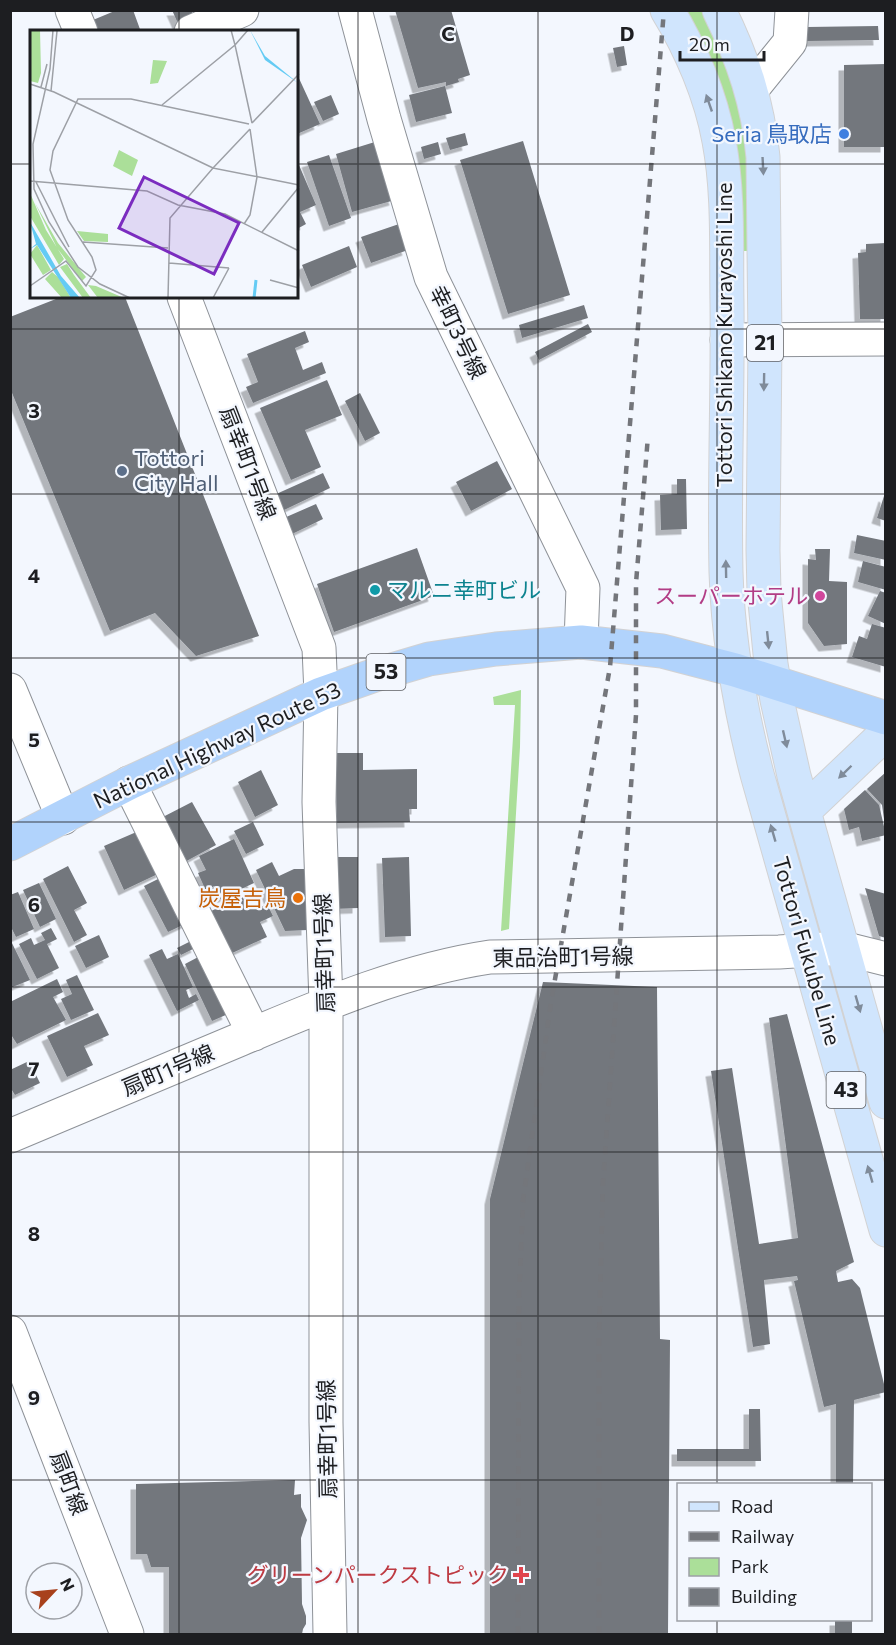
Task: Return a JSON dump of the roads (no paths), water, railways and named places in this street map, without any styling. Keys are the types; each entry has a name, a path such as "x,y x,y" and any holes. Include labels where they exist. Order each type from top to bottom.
{"highway":[{"name":"National Highway Route 53","path":"10,844 129,783 321,694 429,659 496,649 581,642 662,651 735,670 885,718"}],"main road":[{"name":"Tottori Shikano Kurayoshi Line","path":"667,10 693,62 712,111 720,143 725,195 726,557 735,670"},
{"name":"Tottori Shikano Kurayoshi Line","path":"719,10 752,89 761,134 765,341 763,550 765,603 774,682"},
{"name":"Tottori Fukube Line","path":"735,670 757,774 885,1230"},
{"name":"Tottori Fukube Line","path":"774,682 785,738 804,811 885,1102"},
{"path":"804,811 885,733"}],"street":[{"path":"72,10 80,30"},
{"path":"196,30 242,10"},
{"name":"幸町3号線","path":"355,10 384,119 431,277 583,588 581,642"},
{"path":"752,89 790,42 792,10"},
{"name":"扇幸町1号線","path":"184,298 319,648 321,694 319,801 326,1004 326,1422 330,1635"},
{"path":"727,340 885,339"},
{"path":"10,690 63,818"},
{"path":"129,783 254,1034"},
{"name":"東品治町1号線","path":"326,1004 389,980 464,961 490,957 650,955 842,948 885,959"},
{"name":"扇町1号線","path":"10,1136 326,1004"},
{"name":"扇町線","path":"10,1332 19,1378 127,1635"}],"railway":[{"path":"518,1634 519,1298 523,1200 551,1002 610,667 664,10"},
{"path":"599,1634 599,1337 603,1183 636,715 636,583 648,436"}],"place":[{"name":"Seria 鳥取店","path":"844,134"},
{"name":"Tottori City Hall","path":"122,471"},
{"name":"マルニ幸町ビル","path":"375,590"},
{"name":"スーパーホテル","path":"820,596"},
{"name":"炭屋吉鳥","path":"298,898"},
{"name":"グリーンパークストピック","path":"521,1575"}]}
